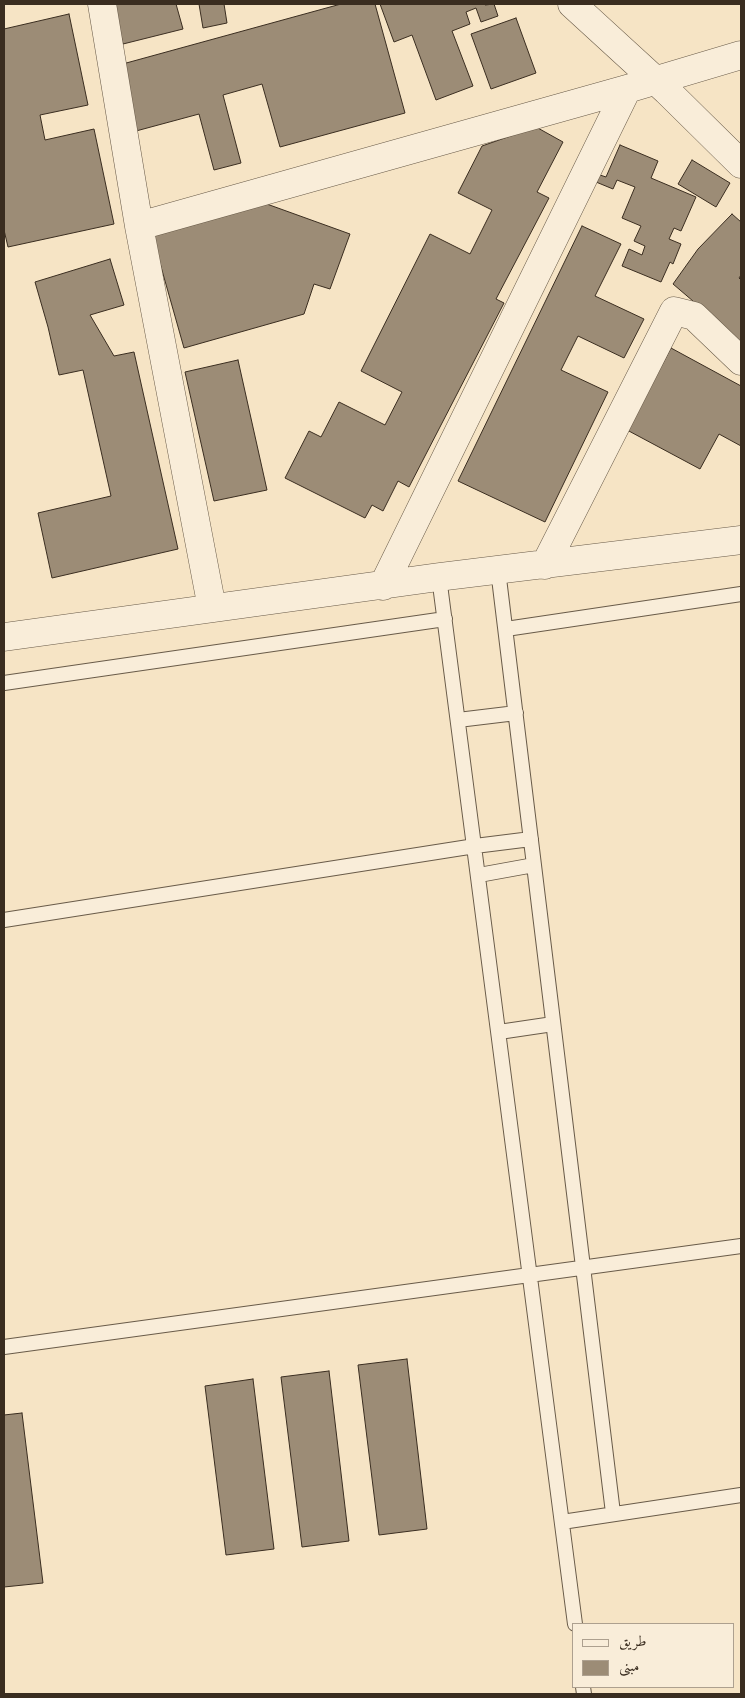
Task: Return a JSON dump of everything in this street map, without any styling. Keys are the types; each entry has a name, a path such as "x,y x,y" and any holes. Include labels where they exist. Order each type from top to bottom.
{"street":[{"path":"102,4 139,226 212,608"},
{"path":"572,4 655,79 741,164"},
{"path":"139,226 627,89 655,79 741,55"},
{"path":"383,586 627,89"},
{"path":"545,566 674,311 694,316 741,361"},
{"path":"4,637 498,570 545,566 741,540"}],"lane":[{"path":"498,570 613,1513"},
{"path":"440,578 575,1623"},
{"path":"506,629 741,594"},
{"path":"4,683 445,619"},
{"path":"458,720 516,713"},
{"path":"4,920 475,846 531,839"},
{"path":"479,875 534,865"},
{"path":"498,1032 554,1024"},
{"path":"4,1348 741,1246"},
{"path":"562,1522 741,1495"}],"building":[{"path":"113,4 176,4 183,29 123,44"},
{"path":"199,4 224,4 227,23 203,28"},
{"path":"341,4 375,4 405,113 280,147 262,84 223,95 241,163 214,170 199,114 136,131 119,65"},
{"path":"380,4 494,4 498,16 481,22 476,8 466,12 470,24 452,31 473,86 436,100 412,35 394,42"},
{"path":"69,14 88,105 40,115 45,140 94,129 114,224 8,247 4,230 4,29"},
{"path":"516,18 536,73 491,89 471,34"},
{"path":"536,127 563,142 537,192 549,198 496,299 504,303 409,487 398,481 383,511 372,505 365,518 285,478 309,431 321,437 339,402 385,425 402,392 361,371 430,234 470,254 492,210 458,193 482,146"},
{"path":"620,145 658,161 651,178 696,197 681,231 674,228 669,239 681,244 673,264 670,262 661,282 622,266 629,249 642,255 645,246 634,241 641,226 622,218 635,187 617,180 613,189 596,182 600,175 606,177"},
{"path":"692,160 730,183 716,207 678,184"},
{"path":"264,203 350,234 330,289 314,284 304,314 184,348 152,235"},
{"path":"732,214 741,222 741,275 739,278 741,280 741,342 673,284 698,249"},
{"path":"582,226 621,244 595,296 644,319 624,358 578,336 561,370 608,392 545,522 458,481"},
{"path":"110,259 124,305 90,315 114,356 134,352 178,549 52,578 38,513 111,496 83,370 59,375 35,282"},
{"path":"671,348 741,386 741,446 719,434 700,469 627,430"},
{"path":"238,360 267,490 214,501 185,372"},
{"path":"407,1359 427,1529 379,1535 358,1365"},
{"path":"329,1371 349,1541 302,1547 281,1377"},
{"path":"253,1379 274,1549 226,1555 205,1386"},
{"path":"22,1413 43,1583 4,1587 4,1415"}]}
